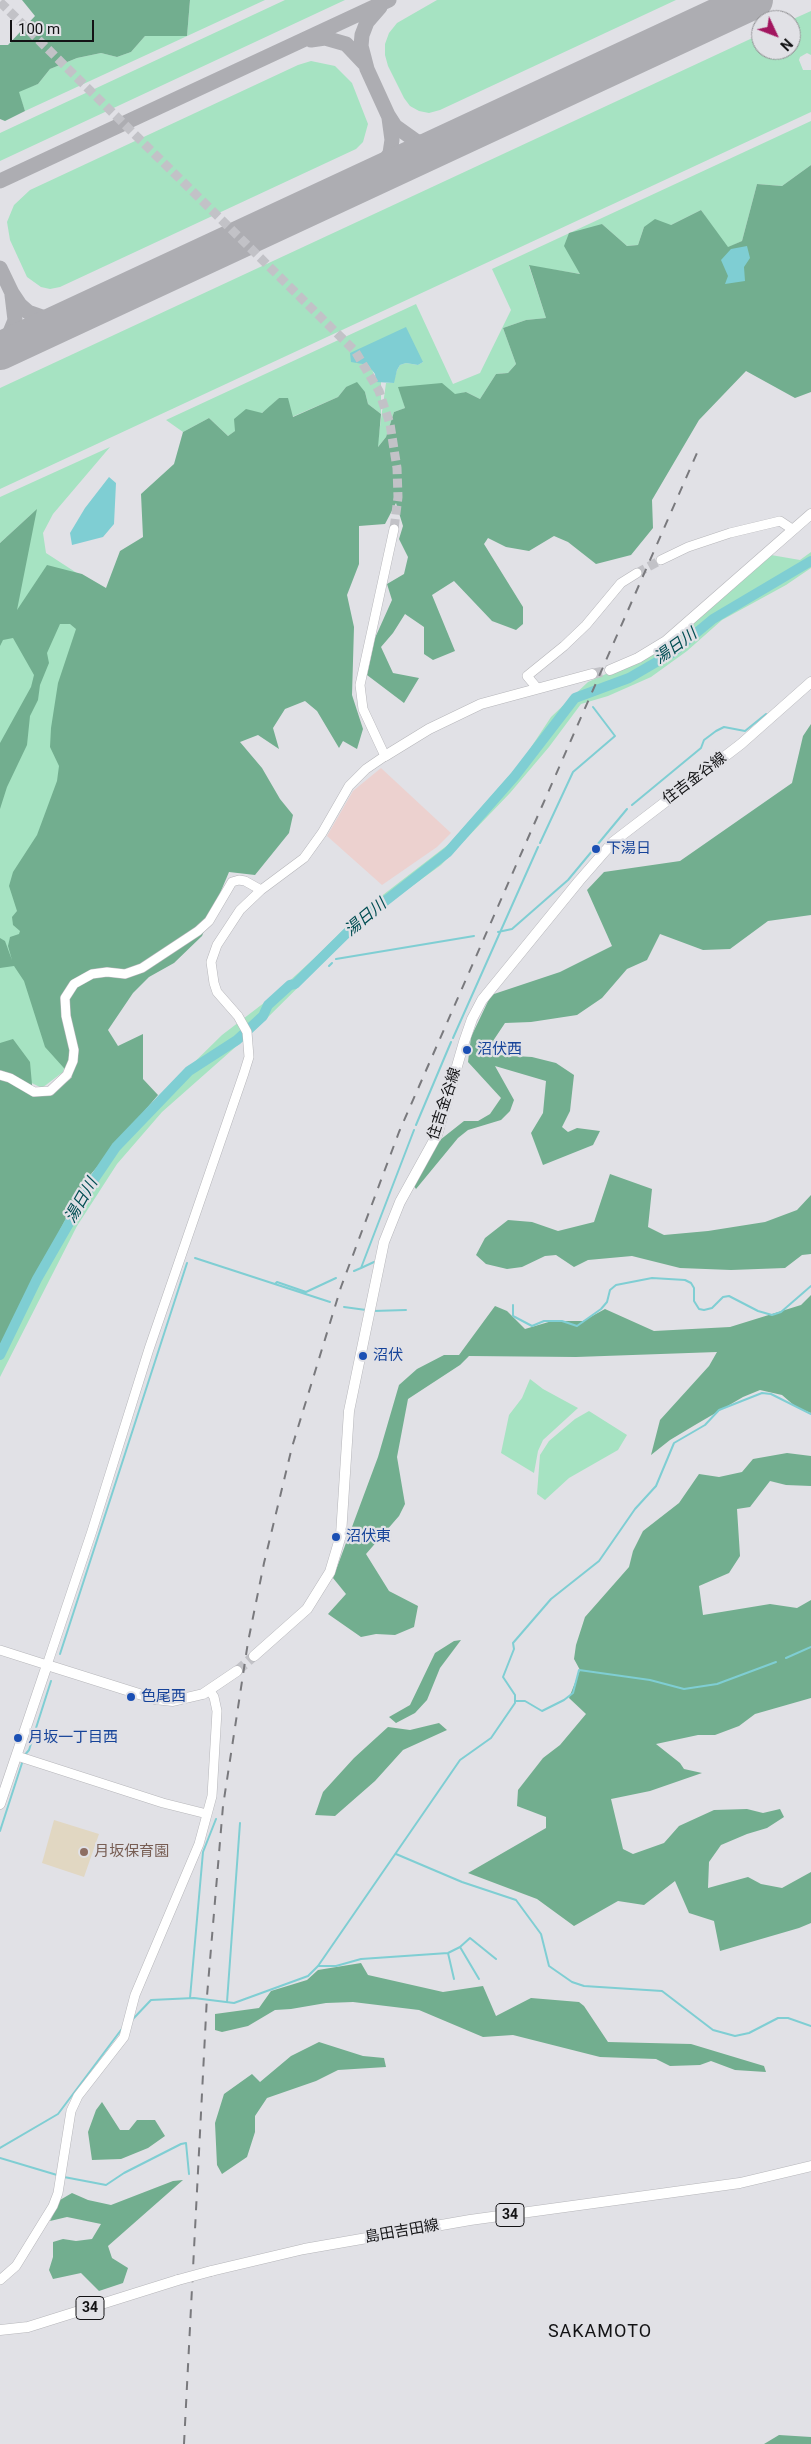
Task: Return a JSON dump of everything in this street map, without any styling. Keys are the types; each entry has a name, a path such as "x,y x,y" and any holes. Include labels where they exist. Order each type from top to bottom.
{"main road":[{"path":"610,670 643,656 666,641 811,514"},
{"path":"385,756 462,712 490,701 592,674"},
{"name":"住吉金谷線","path":"254,1656 307,1610 330,1572 341,1534 349,1411 384,1242 400,1202 438,1134 464,1042 472,1019 482,1000 579,880 613,842 741,744 811,682"},
{"path":"0,1804 22,1758 47,1665 161,1700 185,1700 210,1690 237,1671"},
{"name":"島田吉田線","path":"0,2330 28,2327 178,2280 304,2249 470,2220 740,2183 811,2166"}],"street":[{"path":"661,560 688,547 730,533 780,521 792,529"},
{"path":"0,1650 47,1665 92,1531 146,1358 244,1073 248,1057 248,1038 240,1018 218,992 212,974 211,962 217,945 240,910 261,890 304,858 322,833 349,786 366,769 385,756 363,709 360,685 394,529"},
{"path":"537,688 527,676 564,646 586,625 621,583 637,574"},
{"path":"0,1075 10,1078 34,1092 50,1091 67,1075 73,1061 74,1050 66,1016 65,998 74,984 92,974 107,972 125,974 142,968 198,932 213,915 227,887 232,882 245,881 261,890"},
{"path":"0,2280 16,2266 53,2206 61,2175 71,2111 78,2096 113,2054 129,2023 135,1995 199,1844 212,1796 217,1712 214,1697 210,1690"},
{"path":"22,1758 163,1803 207,1814"}],"shaded area":[{"path":"381,768 451,833 437,847 382,885 327,836 353,791"},
{"path":"54,1820 99,1834 84,1877 42,1863"}],"green space":[{"path":"22,0 190,0 187,36 145,36 131,52 117,57 101,53 77,58 50,69 38,84 19,92 25,111 5,121 0,119 0,45 8,45 35,16"},
{"path":"190,0 265,0 25,111 18,91 38,84 50,69 77,58 101,53 117,57 131,52 145,36 187,36"},
{"path":"285,0 345,0 0,161 0,133"},
{"path":"437,0 676,0 440,110 429,113 419,111 410,106 404,98 388,66 385,44 389,33 397,23"},
{"path":"811,11 811,55 807,53 801,56 801,16"},
{"path":"751,39 751,60 799,60 803,70 811,70 811,112 0,489 0,388"},
{"path":"311,61 335,66 352,83 368,124 363,142 356,149 60,287 50,289 41,287 27,277 10,240 7,222 14,205 30,190 298,65"},
{"path":"811,121 811,165 782,186 757,184 742,241 727,248 701,210 671,225 644,227 638,245 627,246 602,224 581,274 529,266 546,318 526,320 503,328 516,364 508,373 496,374 480,399 466,392 455,395 399,387 405,408 394,412 386,437 377,448 386,383 393,383 400,365 406,363 418,365 423,362 359,362 372,369 376,382 381,382 381,414 368,404 365,392 346,387 338,397 292,417 279,398 269,408 228,436 209,418 183,432 166,420 416,304 453,384 480,373 511,310 492,269"},
{"path":"811,165 811,392 795,398 746,371 699,420 652,500 653,528 631,555 596,564 568,542 554,536 529,551 506,547 488,538 484,544 523,607 523,624 516,630 492,621 454,581 432,595 455,651 433,660 424,654 424,627 405,614 381,647 393,673 419,678 404,703 367,675 375,638 392,600 387,584 404,574 408,557 399,539 403,526 396,503 385,524 359,526 359,564 347,595 354,627 352,695 363,729 357,749 343,741 339,748 317,711 305,701 285,709 273,728 279,749 258,735 240,742 262,768 280,799 293,815 289,833 255,875 229,872 202,936 174,963 149,977 133,993 108,1030 118,1046 143,1034 143,1079 158,1095 86,1180 0,1345 0,1043 13,1039 30,1062 33,1096 50,1096 72,1077 45,1047 24,981 14,966 0,968 0,938 5,941 12,960 8,946 10,937 19,934 20,931 13,925 12,917 17,911 9,886 13,872 37,835 57,781 59,766 50,747 51,728 58,683 76,629 70,624 60,624 47,653 49,663 40,685 38,700 30,716 27,745 7,787 0,809 0,743 31,687 34,675 13,638 3,640 0,646 0,543 37,509 17,610 47,565 82,574 106,588 120,551 143,537 141,494 174,464 183,432 209,418 228,436 235,431 234,419 246,409 262,413 279,398 288,398 293,417 338,397 346,387 357,382 365,392 368,404 381,414 378,447 386,437 394,412 405,408 398,387 442,383 455,394 466,392 480,399 496,374 508,373 516,364 503,328 526,320 546,318 529,265 580,274 564,246 569,233 602,224 627,246 638,245 644,227 655,219 671,225 701,210 728,247 742,241 757,184 782,186"},
{"path":"110,447 53,514 43,533 46,553 103,590 69,1052 63,1072 42,1088 15,1075 0,1073 0,549 36,510 0,543 0,497"},
{"path":"811,552 811,568 786,585 722,620 687,651 651,677 608,696 581,704 549,747 510,793 441,865 379,910 358,928 257,1028 162,1112 117,1164 77,1226 0,1377 0,1345 69,1213 92,1176 117,1143 168,1088 222,1035 273,996 362,911 449,844 522,761 551,717 588,682 653,653 771,555 800,560"},
{"path":"811,724 811,915 768,921 730,949 703,950 660,934 647,960 627,969 602,998 577,1015 531,1022 505,1023 493,1041 498,1055 532,1057 556,1063 574,1075 570,1111 562,1127 568,1132 577,1128 600,1131 593,1145 543,1165 531,1133 543,1113 546,1081 495,1066 514,1100 510,1111 501,1120 468,1130 458,1138 416,1189 414,1186 440,1140 464,1121 478,1121 490,1114 501,1098 468,1062 471,1037 491,995 560,972 612,946 587,890 604,872 680,861 792,783 803,736"},
{"path":"610,1174 652,1189 648,1227 664,1235 708,1231 765,1222 797,1210 811,1195 811,1254 802,1255 785,1268 731,1270 680,1268 632,1256 588,1260 574,1267 556,1255 545,1256 522,1267 507,1269 486,1264 476,1255 485,1238 508,1220 532,1222 558,1231 594,1222"},
{"path":"811,1295 811,1413 796,1407 782,1395 760,1390 743,1397 695,1425 670,1440 651,1455 660,1420 709,1366 717,1352 576,1357 469,1356 460,1365 408,1399 397,1457 405,1504 399,1516 366,1554 389,1591 418,1606 414,1627 395,1635 376,1634 361,1637 328,1614 346,1594 333,1578 378,1457 399,1385 417,1369 444,1355 459,1355 495,1306 507,1311 525,1329 552,1321 583,1321 605,1309 654,1331 730,1327 801,1305"},
{"path":"530,1379 543,1389 578,1408 543,1440 538,1451 534,1473 501,1453 509,1415 522,1398"},
{"path":"589,1411 627,1435 618,1450 569,1478 545,1500 537,1494 540,1455 549,1441 575,1419"},
{"path":"787,1453 811,1456 811,1486 786,1485 770,1481 750,1507 737,1509 740,1556 729,1573 699,1586 703,1615 770,1604 797,1608 811,1600 811,1698 755,1714 739,1726 715,1735 698,1735 656,1744 680,1763 684,1769 702,1773 650,1791 611,1799 623,1849 633,1854 664,1843 679,1826 714,1810 747,1809 763,1813 780,1809 784,1817 767,1828 721,1845 709,1862 708,1888 748,1877 761,1884 782,1888 811,1872 811,1923 720,1951 714,1921 689,1913 675,1881 644,1905 618,1901 574,1926 537,1899 468,1873 546,1828 546,1817 517,1806 518,1790 543,1758 560,1745 586,1714 569,1698 580,1670 574,1659 576,1645 585,1617 629,1567 633,1551 643,1531 679,1503 699,1474 719,1477 742,1472 753,1459"},
{"path":"461,1640 440,1668 427,1700 415,1713 396,1723 389,1717 410,1705 435,1653 454,1641"},
{"path":"439,1723 447,1730 403,1750 375,1781 335,1816 315,1815 323,1792 354,1758 388,1727 410,1730"},
{"path":"361,1963 368,1975 443,1992 483,1986 496,2016 531,1998 579,2002 584,2006 608,2042 691,2044 764,2066 766,2072 735,2070 711,2061 700,2065 670,2066 656,2059 600,2057 513,2035 483,2037 419,2010 353,2002 326,2003 275,2010 248,2026 222,2032 215,2030 215,2014 259,2008 271,1991 307,1980 318,1970"},
{"path":"319,2042 363,2056 384,2058 386,2067 338,2070 316,2081 267,2098 255,2116 255,2132 247,2157 222,2174 217,2165 215,2123 224,2094 252,2074 260,2082 291,2056"},
{"path":"102,2102 120,2130 129,2130 137,2120 155,2120 165,2136 148,2148 121,2159 92,2160 88,2132 96,2110"},
{"path":"183,2180 108,2246 112,2258 128,2268 123,2283 99,2291 81,2273 53,2279 49,2270 53,2257 53,2242 63,2239 76,2241 92,2239 101,2224 67,2217 50,2221 60,2200 72,2193 88,2200 111,2205 173,2181"},
{"path":"779,2435 811,2437 811,2444 764,2444"}],"water":[{"path":"747,246 750,258 744,267 745,281 725,284 728,276 721,260 731,249"},
{"path":"406,327 423,362 418,365 406,363 400,365 394,383 376,382 375,374 368,365 351,362 350,353"},
{"path":"109,477 116,483 114,524 103,537 72,545 70,533 85,508"}],"waterway":[{"name":"湯日川","path":"0,1355 37,1279 95,1178 116,1147 189,1071 237,1040 263,1016 268,1005 290,985 295,984 357,923 448,852 515,776 575,698 629,678 672,653 713,619 811,561"},
{"path":"540,843 573,772 615,736 593,707"},
{"path":"632,805 701,748 704,740 716,731 724,727 745,731 766,714"},
{"path":"498,932 512,929 568,880 627,809"},
{"path":"453,1038 538,847"},
{"path":"336,959 474,936"},
{"path":"329,966 332,963"},
{"path":"416,1125 451,1042"},
{"path":"354,1271 361,1268 414,1130"},
{"path":"195,1258 330,1302"},
{"path":"361,1268 374,1262"},
{"path":"60,1654 187,1263"},
{"path":"275,1284 277,1282 306,1292 336,1278"},
{"path":"513,1305 513,1316 532,1326 544,1321 562,1321 577,1326 601,1309 607,1302 610,1290 616,1285 652,1278 685,1280 691,1283 694,1288 694,1301 699,1309 712,1308 723,1297 729,1296 758,1311 772,1315 781,1312 811,1286"},
{"path":"344,1307 366,1310"},
{"path":"373,1311 406,1310"},
{"path":"132,2020 151,2000 194,1998 234,2003 308,1976 318,1966 460,1760 491,1738 515,1703 515,1695 503,1677 514,1649 513,1643 551,1599 599,1561 635,1509 656,1486 674,1443 705,1425 719,1410 762,1393 771,1394 811,1414"},
{"path":"786,1658 811,1647"},
{"path":"516,1701 525,1701 542,1711 564,1700 573,1693 579,1670 650,1680 684,1689 717,1684 776,1662"},
{"path":"24,1756 29,1750 51,1681"},
{"path":"0,1831 23,1760"},
{"path":"190,1998 203,1852 216,1819"},
{"path":"227,2002 240,1823"},
{"path":"396,1854 462,1882 516,1900 541,1934 549,1966 572,1982 584,1986 662,1991 713,2030 735,2036 749,2033 778,2018 788,2018 811,2026"},
{"path":"460,1947 470,1938 496,1959"},
{"path":"319,1966 336,1966 361,1959 448,1953 460,1947 479,1979"},
{"path":"448,1953 454,1979"},
{"path":"0,2148 58,2114 124,2026"},
{"path":"64,2177 106,2185 124,2173 186,2143 189,2174"},
{"path":"0,2158 57,2175"}],"taxiway":[{"path":"0,181 389,0"},
{"path":"740,6 749,0"},
{"path":"380,7 367,22 362,35 361,46 367,69 388,115 395,126 416,141 427,144 453,140"},
{"path":"311,40 325,38 346,44 364,63"},
{"path":"366,181 377,173 390,153 392,140 389,118"},
{"path":"0,268 12,293 20,305 28,312 48,319 72,318"},
{"path":"0,348 6,342 15,320 12,295"}],"runway":[{"path":"0,351 754,0"}],"tunnel":[{"path":"0,2 355,351 379,391 390,424 397,468 398,497 394,529"},
{"path":"637,573 661,560"},
{"path":"592,674 610,670"},
{"path":"237,1671 254,1656"}],"railway":[{"path":"184,2444 207,1996 223,1806 248,1642 264,1563 292,1447 341,1287 399,1132 697,453"}],"place":[{"name":"下湯日","path":"596,849"},
{"name":"沼伏西","path":"467,1050"},
{"name":"沼伏","path":"363,1356"},
{"name":"沼伏東","path":"336,1537"},
{"name":"色尾西","path":"131,1697"},
{"name":"月坂一丁目西","path":"18,1738"},
{"name":"月坂保育園","path":"84,1852"}],"district":[{"name":"SAKAMOTO","path":"600,2332"}]}
